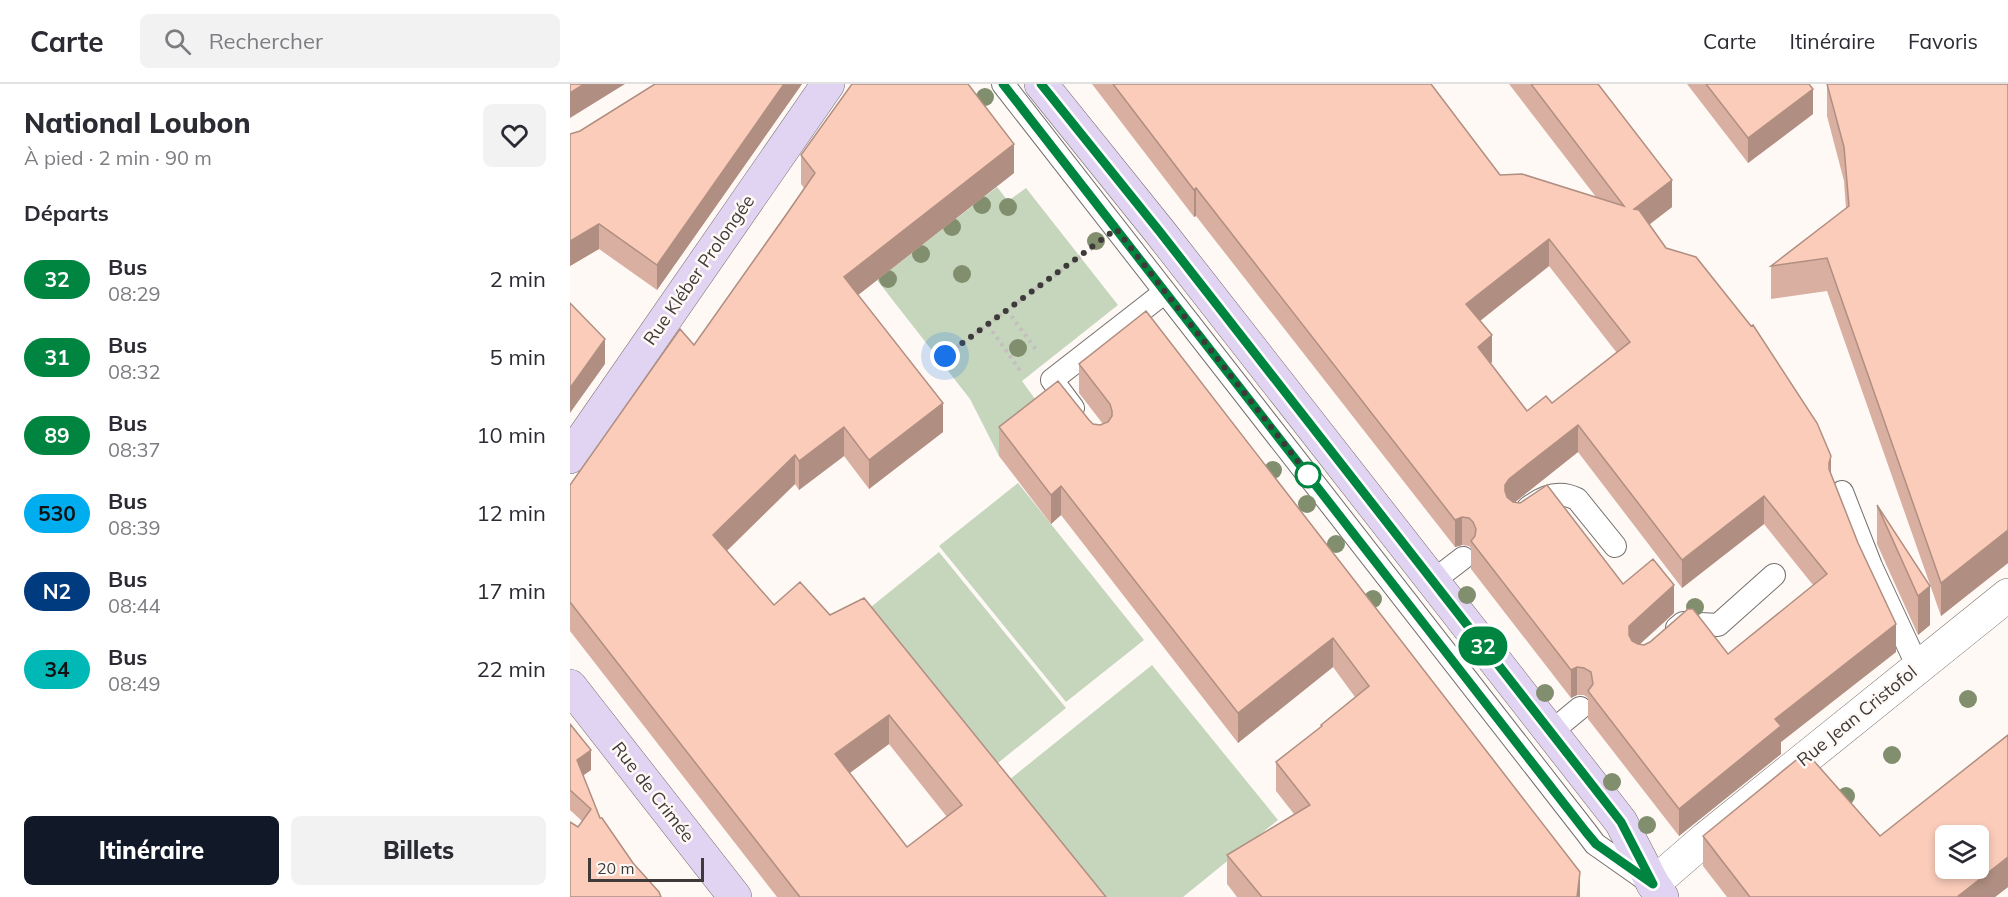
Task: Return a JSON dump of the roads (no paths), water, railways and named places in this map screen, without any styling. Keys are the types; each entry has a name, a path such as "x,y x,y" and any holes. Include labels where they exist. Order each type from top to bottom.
{"street":[{"name":"Rue Kléber Prolongée","path":"570,457 828,84"},
{"path":"1041,84 1160,232 1621,822 1658,891"},
{"name":"Rue Jean Cristofol","path":"1658,891 1705,839 2008,596"},
{"name":"Rue de Crimée","path":"570,687 735,897"}],"lane":[{"path":"1003,84 1586,832 1596,844 1658,891"},
{"path":"1086,423 1052,380 1165,292"},
{"path":"1842,492 1871,566 1918,667"},
{"path":"1518,517 1540,499 1550,495 1569,495 1577,499 1615,546"},
{"path":"1433,581 1463,558"},
{"path":"1658,644 1683,623 1718,625 1774,575"},
{"path":"1551,732 1580,708"}]}
